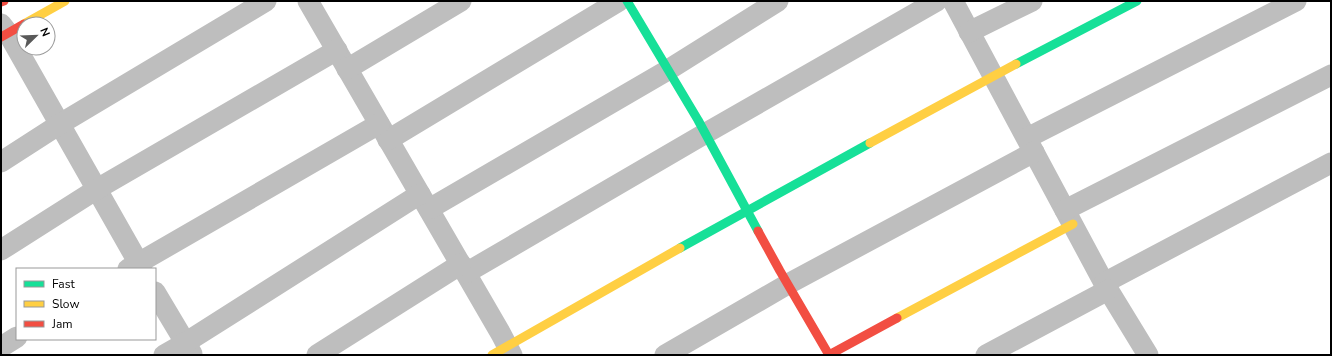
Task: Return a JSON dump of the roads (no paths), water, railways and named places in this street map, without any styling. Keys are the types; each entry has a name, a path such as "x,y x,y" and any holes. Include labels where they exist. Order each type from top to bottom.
{"street":[{"path":"65,1 12,29 60,124 96,189 136,267 384,132 619,1"},
{"path":"1,162 60,124 266,1"},
{"path":"308,1 463,269 504,352 747,210 993,76 1137,1"},
{"path":"347,69 462,1"},
{"path":"627,1 706,133 747,210 829,355 1069,217 1331,75"},
{"path":"164,355 188,349 424,201 668,70 778,1"},
{"path":"317,355 463,269 706,133 937,1"},
{"path":"953,1 1106,286 1147,354"},
{"path":"970,32 1032,1"},
{"path":"665,355 1030,145 1296,1"},
{"path":"1,250 96,189 336,50"},
{"path":"986,355 1106,286 1331,163"},
{"path":"156,294 188,349"},
{"path":"1,347 16,338"}]}
